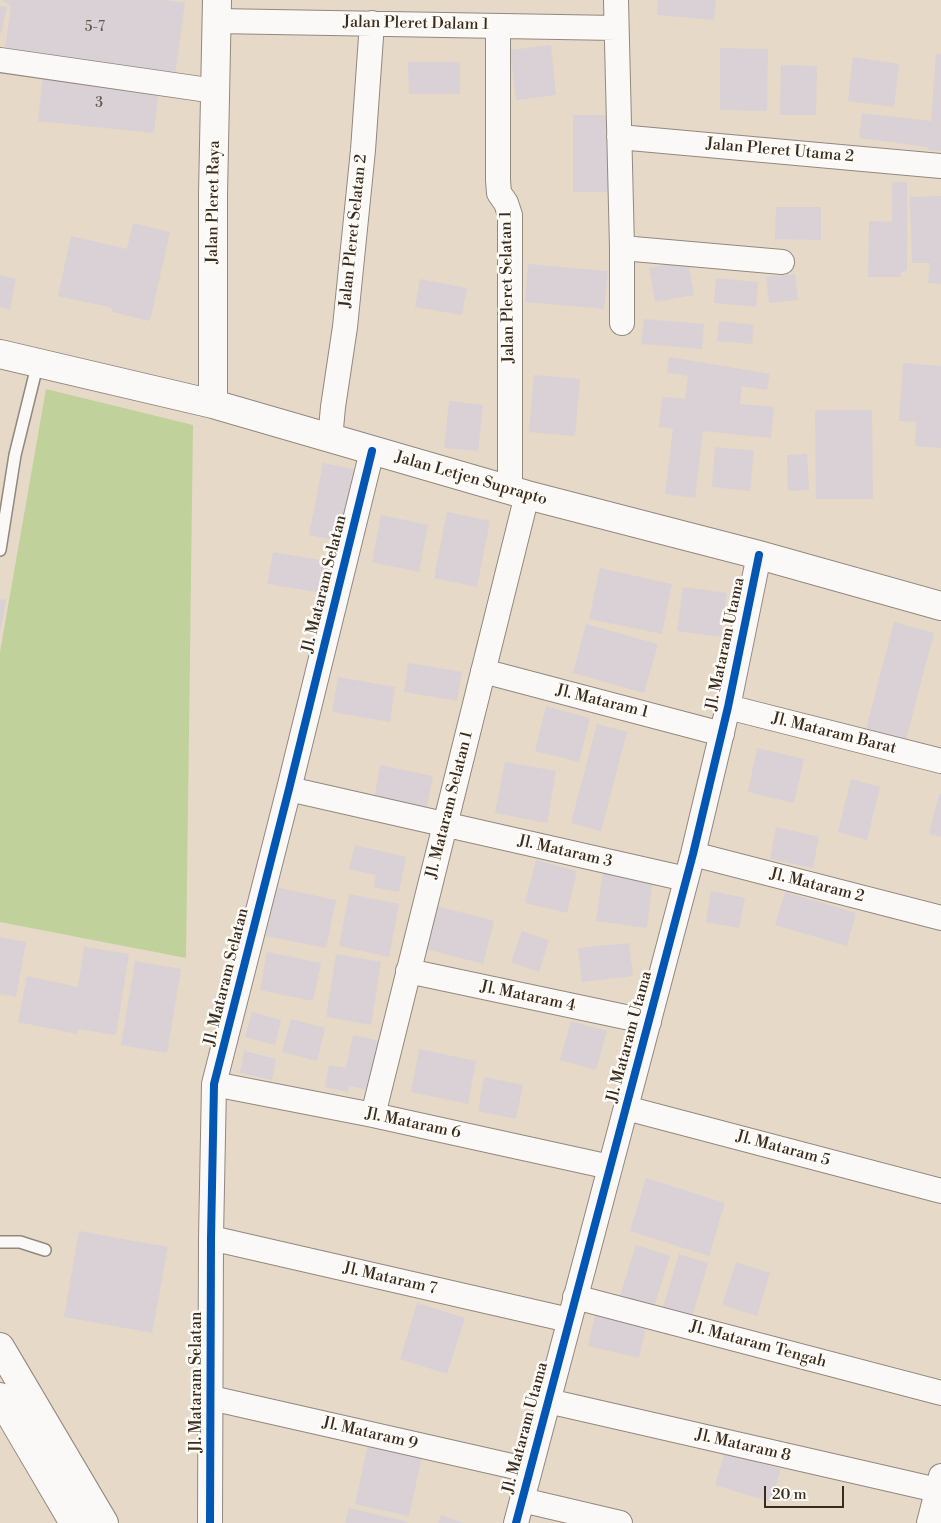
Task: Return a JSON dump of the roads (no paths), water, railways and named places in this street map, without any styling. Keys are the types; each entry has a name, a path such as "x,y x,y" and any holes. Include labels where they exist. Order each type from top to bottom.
{"main road":[{"name":"Jalan Pleret Raya","path":"213,404 216,10"},
{"name":"Jalan Letjen Suprapto","path":"0,354 213,404 519,493 758,554 941,606"},
{"path":"0,1347 28,1419 74,1523"},
{"path":"0,1397 28,1419 104,1523"}],"street":[{"path":"616,0 622,323"},
{"name":"Jalan Pleret Dalam 1","path":"216,10 372,23 616,28"},
{"name":"Jalan Pleret Selatan 2","path":"330,439 346,317 363,150 372,23"},
{"name":"Jalan Pleret Selatan 1","path":"498,26 498,180 500,194 506,203 510,215 519,493"},
{"path":"0,60 215,91"},
{"name":"Jalan Pleret Utama 2","path":"619,137 941,166"},
{"path":"622,248 782,262"},
{"name":"Jl. Mataram Selatan","path":"210,1523 211,1238 214,1084 372,451"},
{"name":"Jl. Mataram Selatan 1","path":"373,1115 483,671 519,493"},
{"name":"Jl. Mataram Utama","path":"516,1523 693,854 728,707 758,554"},
{"name":"Jl. Mataram 1","path":"483,671 722,734"},
{"name":"Jl. Mataram Barat","path":"728,707 941,761"},
{"name":"Jl. Mataram 3","path":"289,789 686,879"},
{"name":"Jl. Mataram 2","path":"693,854 941,918"},
{"name":"Jl. Mataram 4","path":"408,971 649,1022"},
{"name":"Jl. Mataram 6","path":"214,1084 373,1115 610,1167"},
{"name":"Jl. Mataram 5","path":"626,1108 941,1191"},
{"name":"Jl. Mataram 7","path":"211,1238 569,1320"},
{"name":"Jl. Mataram Tengah","path":"575,1297 941,1393"},
{"name":"Jl. Mataram 9","path":"211,1398 529,1470"},
{"name":"Jl. Mataram 8","path":"548,1401 939,1482"},
{"path":"929,1523 939,1482"},
{"path":"522,1500 620,1523"}],"lane":[{"path":"0,550 2,518 38,362"},
{"path":"0,1242 20,1242 45,1250"}]}
